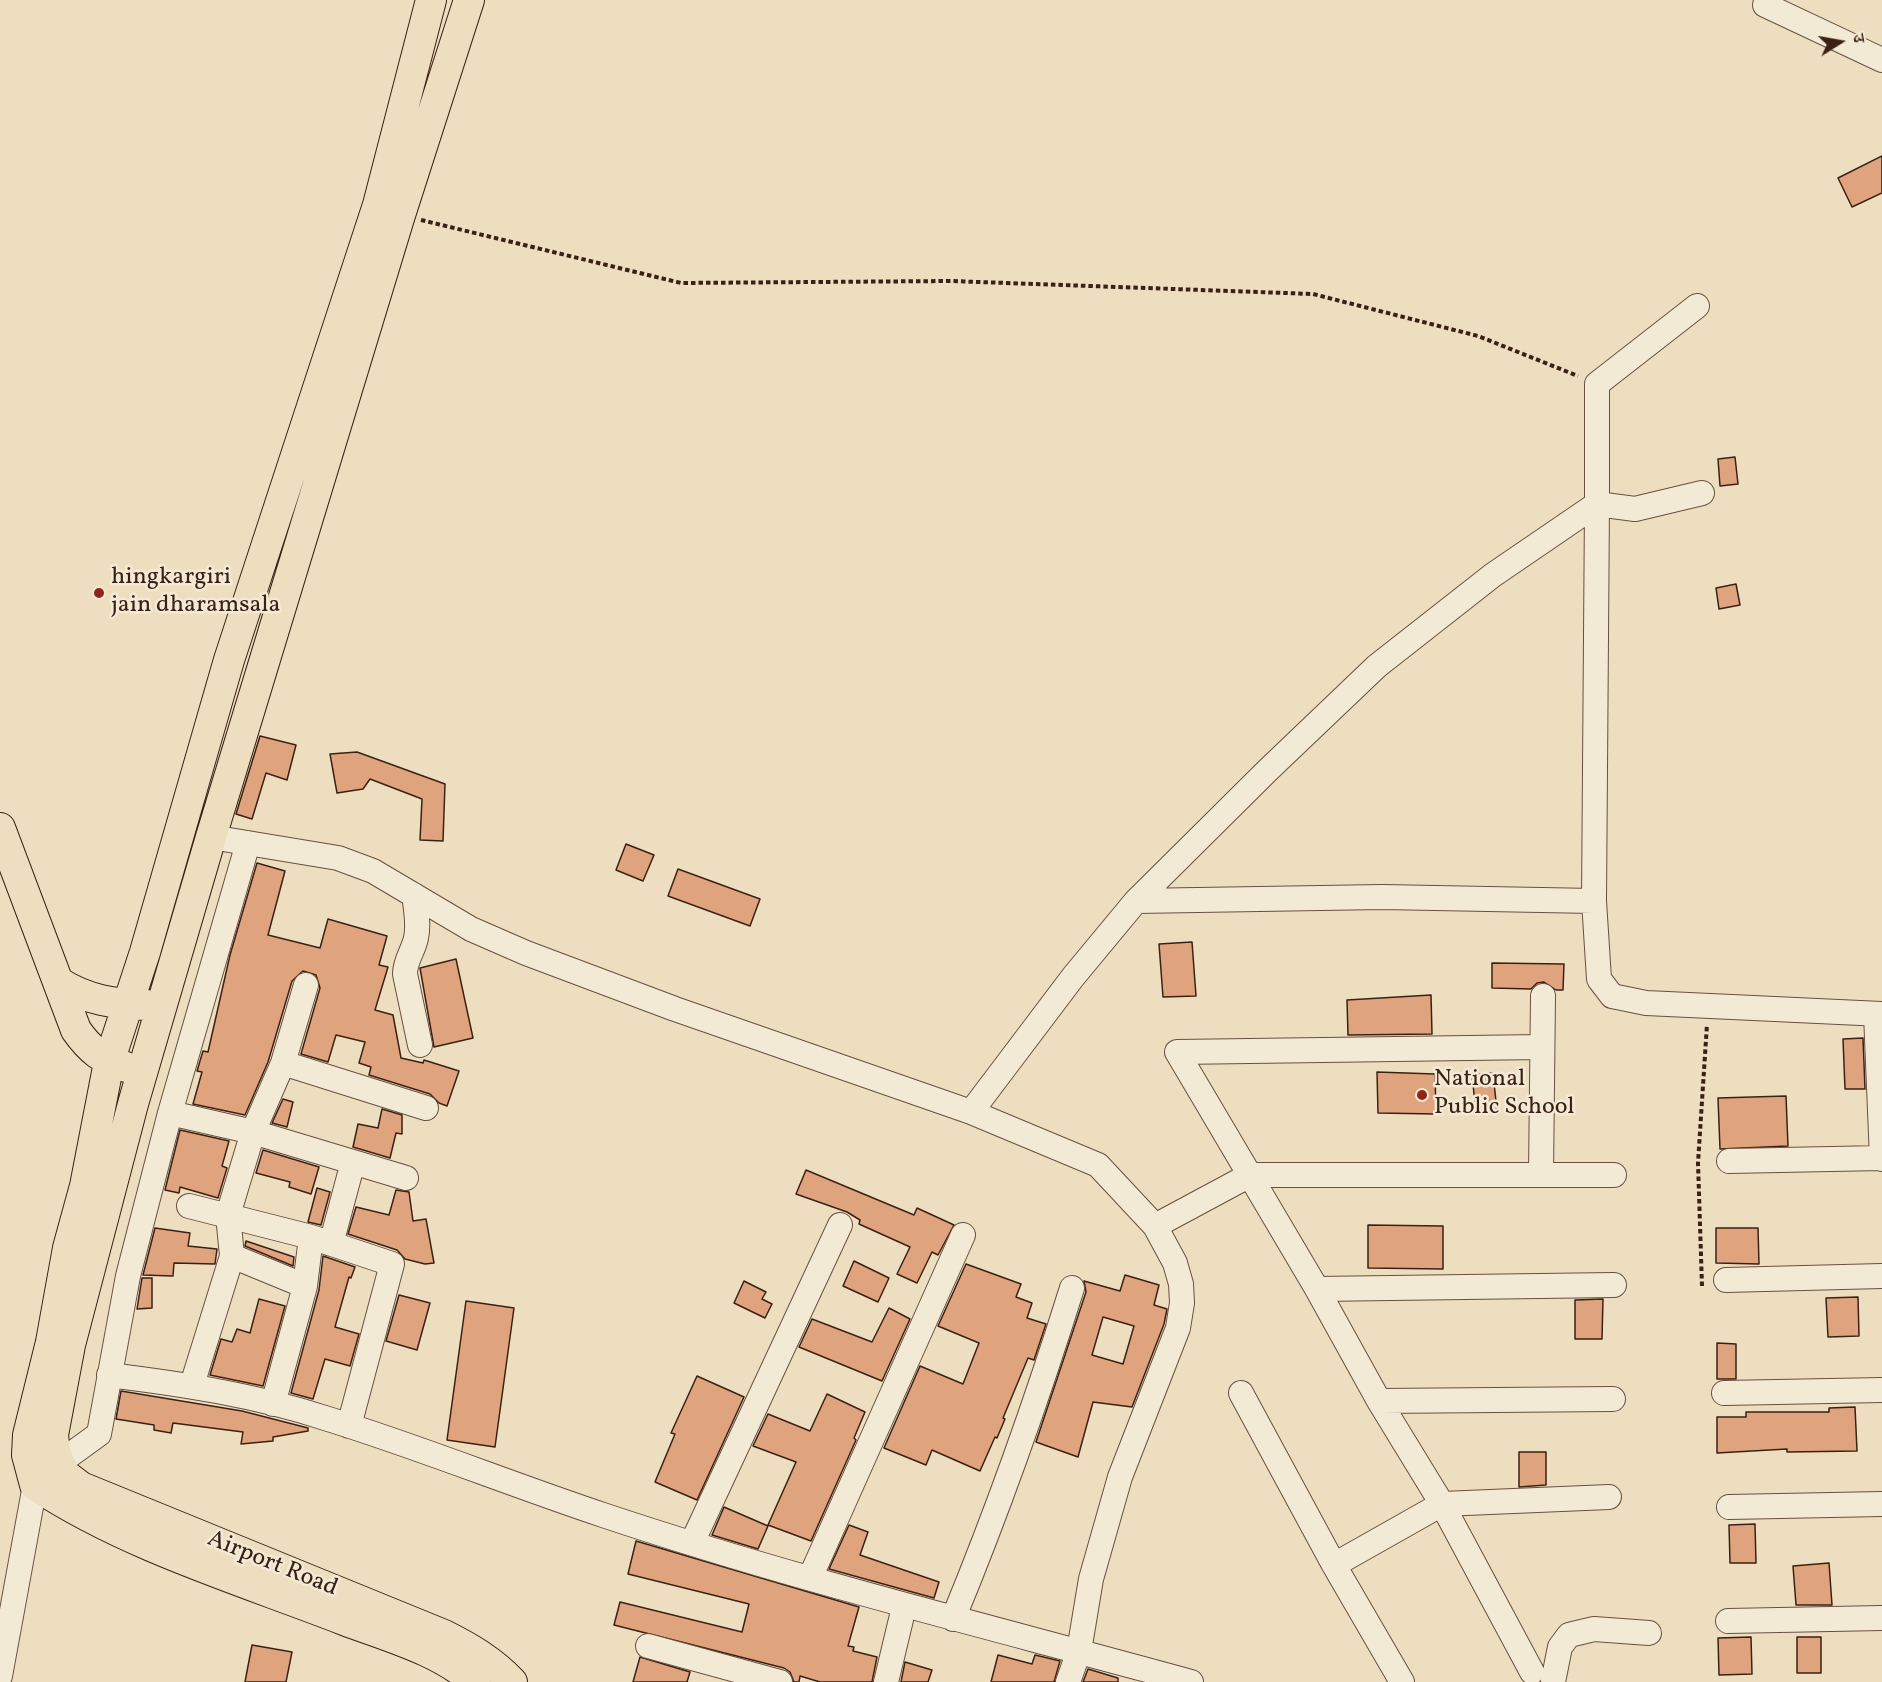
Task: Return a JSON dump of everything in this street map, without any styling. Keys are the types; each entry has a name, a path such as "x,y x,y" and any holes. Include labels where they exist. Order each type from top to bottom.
{"main road":[{"path":"56,1449 60,1343 68,1248 85,1186 109,1062 229,660 378,205 430,0"},
{"path":"35,1485 27,1455 28,1435 60,1343 143,1073 211,837 400,215 469,0"},
{"path":"0,828 76,1030 91,1051 109,1062 143,1073"},
{"path":"60,983 79,995 128,1004 161,1005"},
{"name":"Airport Road","path":"56,1449 64,1474 81,1487 444,1635 498,1667 512,1682"},
{"name":"Airport Road","path":"35,1485 82,1515 153,1546 432,1654 475,1682"}],"street":[{"path":"1765,5 1882,60"},
{"path":"1697,306 1597,384 1594,901 1599,979 1612,996 1646,1003 1879,1014 1882,1158 1729,1161"},
{"path":"971,1112 1073,977 1136,901 1377,666 1493,575 1597,504 1635,509 1702,493"},
{"path":"211,837 338,858 373,871 471,928 526,953 686,1013 971,1112 1098,1164 1155,1226 1175,1263 1181,1284 1179,1320 1120,1477 1091,1579 1079,1651 1068,1682"},
{"path":"0,1676 35,1485 56,1449 99,1434 128,1276 170,1113 248,843"},
{"path":"414,895 416,942 405,963 405,974 420,1045"},
{"path":"1136,901 1383,897 1594,901"},
{"path":"192,1385 232,1256 228,1215 253,1132 284,1063 306,985"},
{"path":"1541,1174 1543,996"},
{"path":"1541,1047 1177,1052 1317,1289 1378,1401 1442,1504 1543,1677"},
{"path":"284,1063 426,1108"},
{"path":"170,1113 253,1132 406,1178"},
{"path":"273,1404 305,1286 353,1162"},
{"path":"1155,1226 1250,1174 1614,1174"},
{"path":"189,1206 321,1240 392,1264 349,1426"},
{"path":"692,1543 840,1225"},
{"path":"810,1578 963,1235"},
{"path":"232,1256 305,1286"},
{"path":"1726,1280 1882,1276"},
{"path":"1317,1289 1614,1286"},
{"path":"953,1618 989,1532 1026,1432 1072,1288"},
{"path":"109,1375 192,1385 273,1404 349,1426 604,1515 692,1543 904,1607 1191,1682"},
{"path":"1724,1393 1882,1390"},
{"path":"1241,1393 1334,1565 1402,1682"},
{"path":"1378,1401 1612,1399"},
{"path":"1334,1565 1442,1504 1609,1497"},
{"path":"1729,1507 1882,1504"},
{"path":"886,1682 904,1607"},
{"path":"1728,1621 1882,1618"},
{"path":"1543,1677 1569,1635 1594,1629 1649,1633"},
{"path":"648,1646 780,1682"}],"path":[{"path":"400,215 681,283 951,281 1313,294 1478,336 1597,384"},
{"path":"1702,1286 1698,1163 1708,1005"}],"building":[{"path":"1882,156 1882,193 1852,207 1838,178"},
{"path":"1735,457 1738,484 1720,486 1718,459"},
{"path":"1736,584 1740,605 1719,609 1716,588"},
{"path":"260,736 296,745 287,780 266,773 252,819 236,814"},
{"path":"357,752 445,784 443,841 420,840 422,799 370,779 363,789 337,793 330,754"},
{"path":"626,844 654,855 643,881 616,870"},
{"path":"257,863 285,871 268,935 320,948 328,919 387,936 379,965 388,967 375,1010 393,1015 401,1058 423,1063 424,1060 459,1071 447,1106 439,1103 430,1094 369,1075 371,1067 359,1063 365,1042 336,1035 328,1062 301,1054 320,988 316,975 303,971 292,981 268,1062 245,1115 193,1104 202,1072 197,1071 203,1051 208,1052 230,955"},
{"path":"678,869 760,899 750,926 668,896"},
{"path":"1192,942 1196,996 1163,997 1159,944"},
{"path":"456,959 473,1038 434,1047 420,968"},
{"path":"1492,963 1564,964 1563,990 1556,990 1544,982 1537,983 1531,989 1492,988"},
{"path":"1431,995 1432,1034 1348,1035 1347,1000"},
{"path":"1863,1038 1865,1089 1845,1089 1843,1039"},
{"path":"1377,1072 1435,1074 1436,1114 1378,1113"},
{"path":"1493,1073 1497,1111 1476,1113 1472,1075"},
{"path":"1786,1096 1788,1146 1720,1149 1718,1098"},
{"path":"283,1099 293,1102 287,1127 272,1123"},
{"path":"382,1109 402,1115 402,1134 396,1133 390,1158 353,1147 358,1124 378,1128"},
{"path":"180,1130 229,1141 222,1166 227,1168 218,1198 180,1187 179,1193 165,1190"},
{"path":"263,1150 319,1167 311,1194 289,1187 290,1182 256,1173"},
{"path":"806,1170 914,1215 917,1208 954,1225 938,1255 932,1252 917,1283 897,1274 910,1247 859,1224 860,1220 847,1212 796,1194"},
{"path":"317,1188 330,1192 321,1225 308,1222"},
{"path":"396,1190 409,1192 413,1221 426,1219 434,1263 425,1264 405,1259 397,1250 348,1234 356,1207 389,1215"},
{"path":"1368,1225 1443,1226 1443,1269 1368,1268"},
{"path":"155,1228 190,1233 188,1246 217,1249 215,1264 174,1263 173,1276 143,1275"},
{"path":"1716,1228 1758,1228 1759,1264 1716,1263"},
{"path":"246,1241 294,1257 293,1266 245,1246"},
{"path":"323,1256 355,1267 351,1278 349,1277 335,1327 359,1334 350,1366 325,1359 313,1399 291,1393 319,1290"},
{"path":"854,1261 889,1278 878,1302 843,1286"},
{"path":"966,1264 1021,1284 1016,1297 1032,1303 1027,1318 1046,1324 1034,1360 1028,1358 997,1438 995,1437 980,1471 932,1450 926,1465 884,1448 920,1366 963,1384 979,1343 938,1326"},
{"path":"1125,1275 1159,1285 1154,1305 1167,1309 1164,1324 1132,1407 1093,1402 1078,1457 1036,1442 1086,1292 1084,1281 1120,1291","holes":["1103,1317 1134,1326 1123,1364 1092,1355"]},
{"path":"142,1278 152,1278 152,1308 137,1309"},
{"path":"744,1281 766,1292 762,1299 772,1304 765,1318 734,1303"},
{"path":"399,1295 430,1303 417,1350 386,1341"},
{"path":"1858,1297 1859,1336 1828,1337 1826,1298"},
{"path":"259,1299 285,1306 263,1386 210,1375 221,1339 232,1342 237,1329 250,1333"},
{"path":"1603,1299 1602,1339 1575,1339 1575,1300"},
{"path":"466,1301 514,1308 495,1447 447,1440"},
{"path":"889,1308 910,1319 882,1381 799,1347 812,1319 872,1342"},
{"path":"1717,1343 1736,1344 1736,1379 1717,1379"},
{"path":"697,1376 744,1397 697,1500 655,1482 675,1434 671,1433"},
{"path":"121,1391 242,1411 308,1428 308,1431 273,1437 273,1441 241,1444 243,1432 173,1423 171,1433 154,1430 154,1425 116,1419"},
{"path":"827,1394 865,1412 854,1438 856,1440 811,1541 768,1525 796,1462 753,1446 768,1414 810,1431"},
{"path":"1855,1407 1857,1451 1787,1452 1787,1449 1717,1453 1717,1417 1746,1417 1746,1412 1829,1412 1829,1408"},
{"path":"1519,1452 1546,1452 1546,1485 1519,1487"},
{"path":"724,1507 768,1526 758,1549 712,1535"},
{"path":"1755,1524 1756,1563 1730,1563 1729,1525"},
{"path":"849,1525 868,1532 860,1555 939,1582 934,1598 829,1569"},
{"path":"636,1541 859,1607 848,1646 854,1647 853,1651 877,1657 872,1682 820,1682 800,1676 799,1682 794,1682 790,1672 784,1668 614,1625 620,1602 742,1632 749,1604 628,1574"},
{"path":"1829,1563 1832,1605 1796,1605 1793,1566"},
{"path":"1751,1637 1752,1674 1719,1675 1718,1638"},
{"path":"1797,1637 1821,1637 1821,1673 1797,1673"},
{"path":"252,1645 292,1652 286,1682 245,1682"},
{"path":"998,1655 1032,1664 1035,1655 1060,1661 1054,1682 991,1682"},
{"path":"640,1657 690,1672 687,1682 633,1682"},
{"path":"905,1662 932,1670 928,1682 901,1682"},
{"path":"1088,1669 1118,1678 1118,1682 1083,1682"}],"place":[{"name":"hingkargiri jain dharamsala","path":"99,593"},
{"name":"National Public School","path":"1422,1095"}]}
